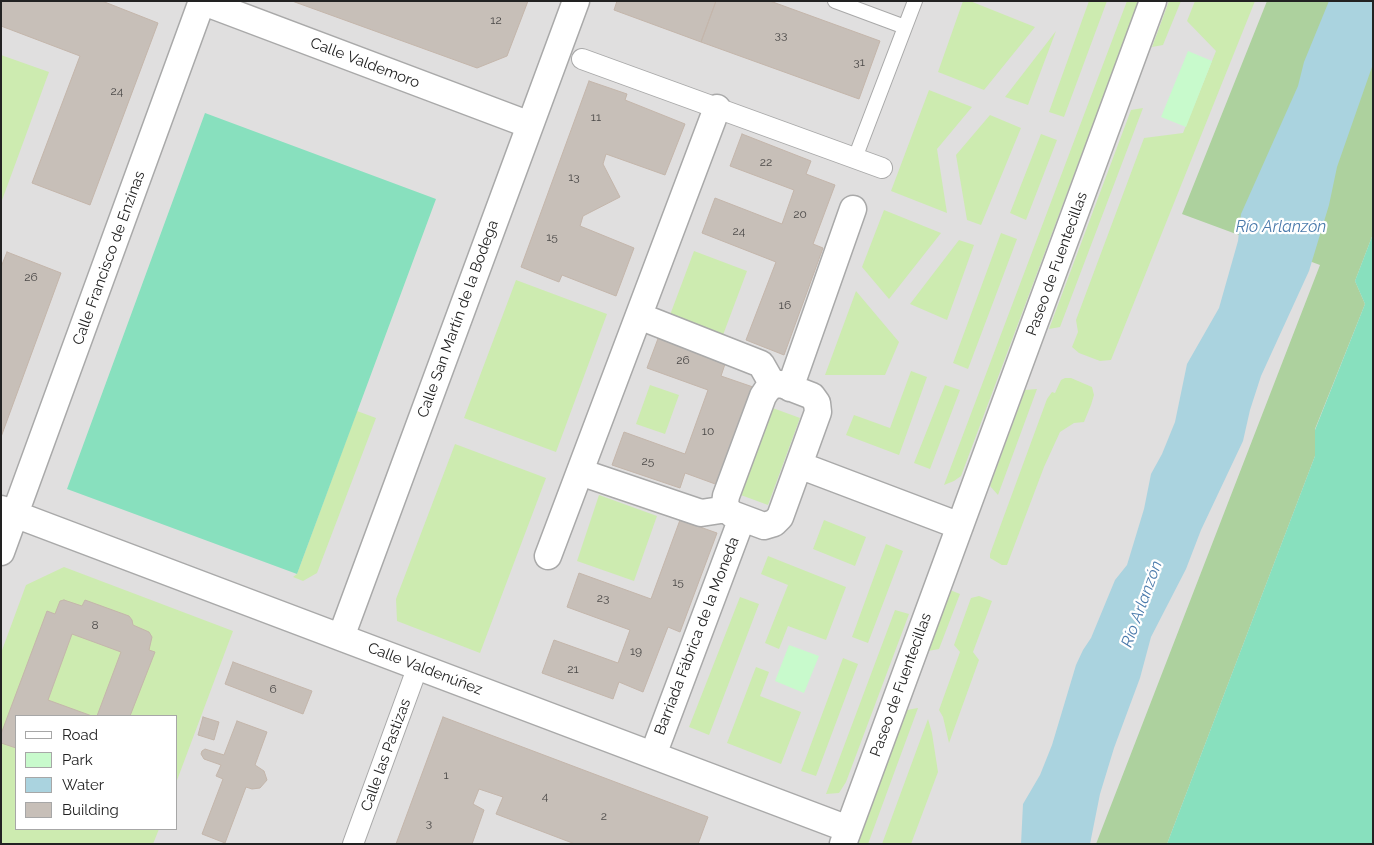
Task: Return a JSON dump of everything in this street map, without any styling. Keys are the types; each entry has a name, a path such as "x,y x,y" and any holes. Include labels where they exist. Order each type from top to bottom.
{"street":[{"name":"Calle Valdemoro","path":"202,1 530,125"},
{"name":"Calle Francisco de Enzinas","path":"1,552 8,512 202,1"},
{"name":"Calle San Martín de la Bodega","path":"341,637 576,1"},
{"name":"Paseo de Fuentecillas","path":"846,836 1154,1"},
{"path":"582,59 882,168"},
{"path":"548,556 717,108"},
{"name":"Barriada Fábrica de la Moneda","path":"781,386 853,209"},
{"path":"638,316 762,364 781,386"},
{"name":"Barriada Fábrica de la Moneda","path":"580,472 701,513 734,514 764,526 774,524 780,517 818,412 817,403 812,396 781,386 767,390 763,396 725,503 734,514"},
{"path":"799,465 960,526"},
{"name":"Calle Valdenúñez","path":"8,512 653,755 846,836"},
{"name":"Barriada Fábrica de la Moneda","path":"653,755 734,514"},
{"name":"Calle las Pastizas","path":"353,844 418,666"}],"lane":[{"path":"835,1 905,27"},
{"path":"855,158 914,1"}],"shaded area":[{"path":"1,1 1373,1 1373,844 1,844"}],"green space":[{"path":"963,1 970,1 1035,27 984,90 938,72"},
{"path":"1089,1 1107,1 1064,117 1049,112"},
{"path":"1127,1 1139,1 961,476 944,485"},
{"path":"1169,1 1181,1 1163,45 1152,47"},
{"path":"1195,1 1255,1 1111,360 1100,361 1079,353 1072,347 1078,332 1076,320 1144,138 1183,133 1216,51 1187,21"},
{"path":"1267,1 1373,1 1373,234 1355,281 1365,304 1315,429 1315,456 1167,844 1096,844 1320,265 1182,214"},
{"path":"1056,31 1028,105 1005,97"},
{"path":"1188,51 1212,61 1186,127 1161,117"},
{"path":"1,55 49,72 1,203"},
{"path":"929,90 972,107 937,149 947,213 891,191"},
{"path":"1143,108 1060,327 1049,329 1131,110"},
{"path":"205,113 436,199 297,574 67,489"},
{"path":"990,115 1021,128 981,225 967,220 956,155"},
{"path":"1041,134 1057,140 1026,220 1010,213"},
{"path":"884,210 941,233 889,299 862,267"},
{"path":"1001,233 1017,239 968,369 953,363"},
{"path":"1373,234 1373,844 1167,844 1315,456 1315,430 1365,304 1355,281"},
{"path":"959,240 974,245 947,320 910,304"},
{"path":"694,251 747,271 723,335 670,315"},
{"path":"516,280 607,314 556,452 464,418"},
{"path":"856,291 899,342 885,375 825,375"},
{"path":"911,371 927,377 899,455 846,435 854,415 890,428"},
{"path":"1071,378 1092,387 1094,395 1091,405 1084,422 1074,423 1060,432 1044,467 1007,565 1002,565 990,558 990,554 1047,399 1052,392 1055,393 1061,380"},
{"path":"650,385 679,395 665,434 636,424"},
{"path":"945,385 960,390 930,469 914,463"},
{"path":"1037,389 998,495 990,486 1025,390"},
{"path":"770,407 800,418 768,505 738,494"},
{"path":"357,411 376,418 317,573 303,581 293,577 297,574"},
{"path":"455,444 546,478 480,653 397,621 396,599"},
{"path":"599,495 657,516 634,581 577,561"},
{"path":"824,520 866,537 855,566 813,549"},
{"path":"886,544 903,551 868,643 852,637"},
{"path":"768,556 846,587 826,640 788,626 779,649 765,643 788,585 761,574"},
{"path":"64,567 233,631 178,778 178,715 15,715 15,830 159,830 153,844 1,844 1,653 26,585"},
{"path":"950,590 960,594 939,649 928,651"},
{"path":"979,596 992,601 973,652 979,660 949,743 943,717 939,710 960,652 954,645 971,598"},
{"path":"740,597 759,604 709,735 689,727"},
{"path":"895,610 909,614 846,782 839,793 826,794"},
{"path":"789,645 819,656 804,693 775,681"},
{"path":"843,658 858,664 816,776 801,771"},
{"path":"756,667 769,672 760,696 801,712 781,764 727,743"},
{"path":"918,708 868,844 857,844 907,710"},
{"path":"928,719 938,772 911,844 882,844"}],"water":[{"name":"Río Arlanzón","path":"1329,1 1373,1 1373,64 1337,167 1329,205 1309,271 1261,376 1250,410 1243,441 1201,530 1186,569 1151,637 1140,678 1114,748 1100,794 1090,844 1021,844 1023,804 1040,775 1052,745 1076,665 1091,638 1115,580 1127,565 1144,509 1151,474 1162,454 1175,422 1187,364 1219,308 1238,241 1241,214 1298,86 1304,62"}],"building":[{"path":"1,1 102,1 158,23 90,205 32,183 80,56 1,26"},
{"path":"292,1 528,1 507,56 477,68"},
{"path":"617,1 716,1 701,42 614,10"},
{"path":"716,1 770,1 880,41 859,99 701,42"},
{"path":"589,81 627,94 625,100 685,124 665,175 606,154 603,164 620,197 583,216 580,226 634,248 616,296 562,275 559,282 521,267"},
{"path":"742,134 811,161 806,174 835,185 813,244 823,248 784,355 746,340 776,262 702,233 715,198 782,224 794,190 730,166"},
{"path":"7,252 61,273 1,437 1,267"},
{"path":"659,336 726,361 721,376 753,387 718,485 685,473 680,488 612,465 624,432 685,454 708,390 647,368"},
{"path":"680,520 717,533 680,632 668,627 643,692 619,682 613,699 542,673 554,640 618,663 630,630 567,607 579,573 651,599"},
{"path":"64,600 82,606 85,600 129,616 133,625 149,632 152,637 149,650 155,652 130,715 97,715 121,652 72,634 48,700 89,715 15,715 15,748 1,743 1,734 47,611 55,614 60,601"},
{"path":"233,662 312,691 303,714 225,684"},
{"path":"203,717 219,722 214,740 198,735"},
{"path":"443,717 708,817 698,844 575,844 496,814 503,797 479,789 473,804 484,810 472,844 396,844"},
{"path":"237,721 267,732 255,765 264,771 267,780 260,788 252,789 246,787 225,843 202,834 223,779 216,776 221,765 204,759 201,754 205,749 224,755"}]}
